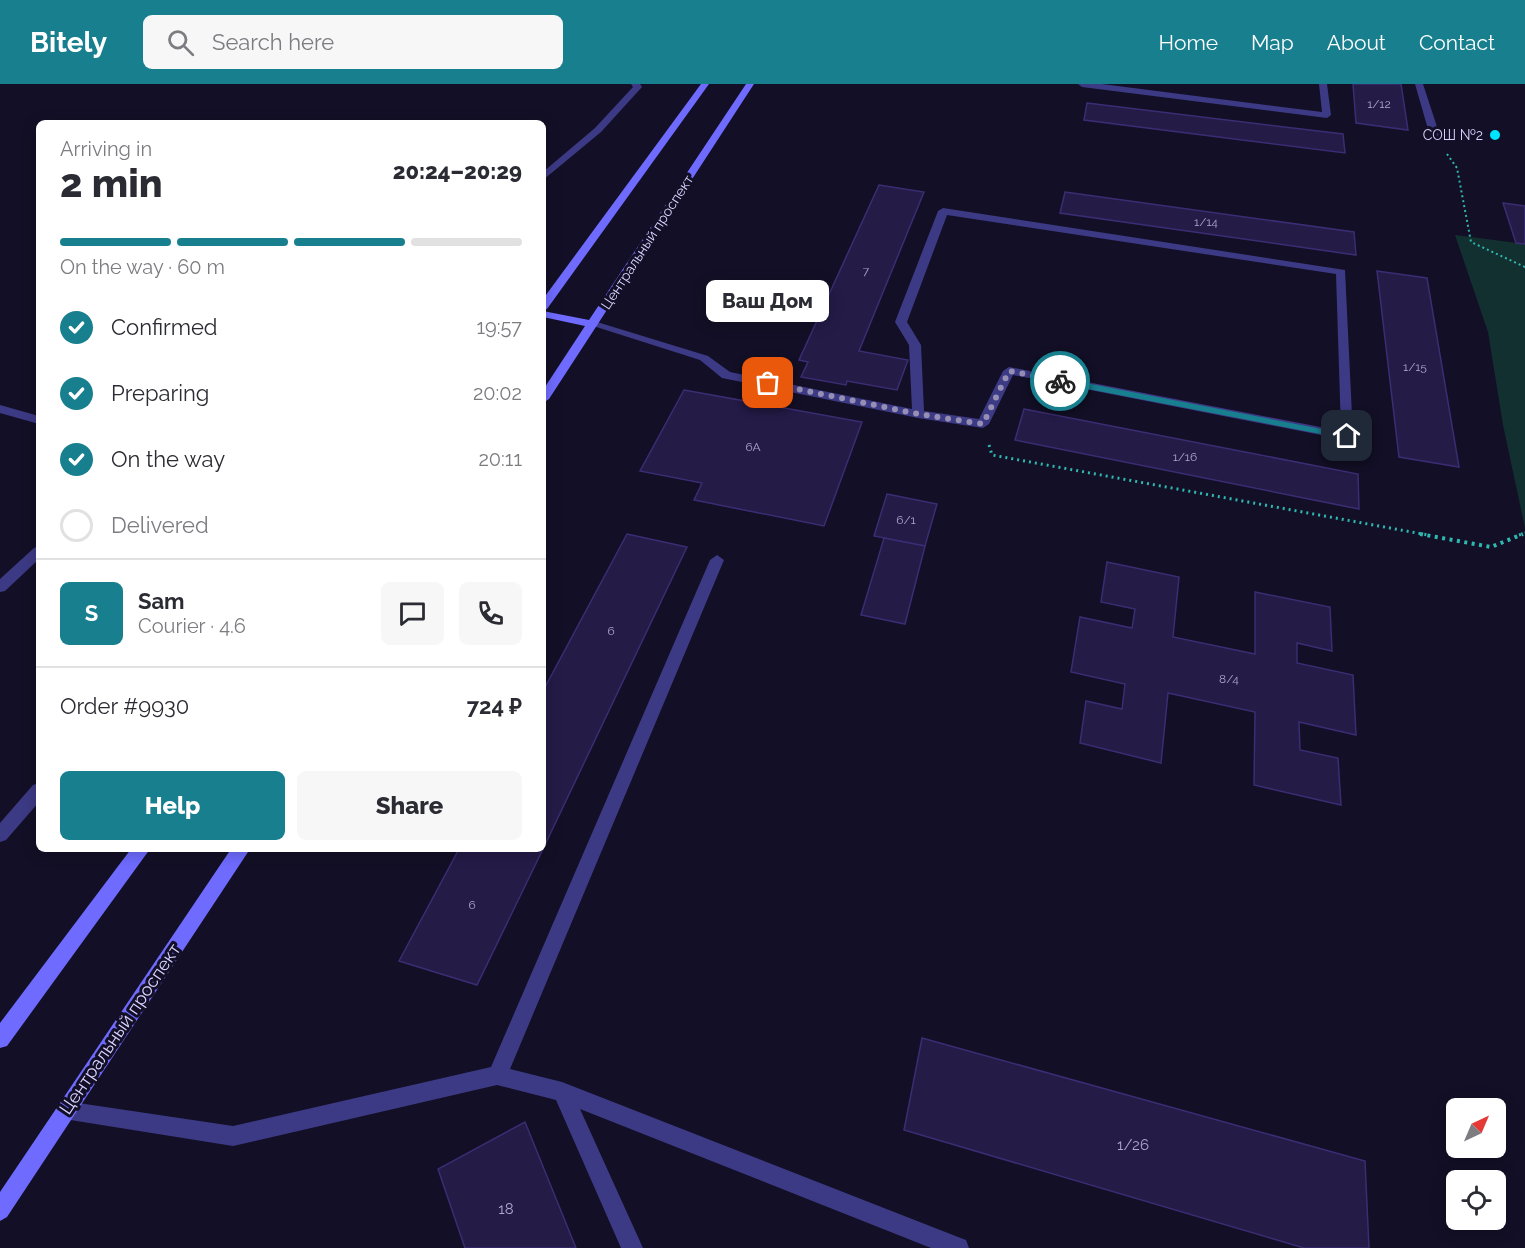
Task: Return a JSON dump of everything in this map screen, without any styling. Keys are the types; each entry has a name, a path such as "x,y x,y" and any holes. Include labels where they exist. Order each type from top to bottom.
{"main road":[{"path":"546,303 705,84"},
{"name":"Центральный проспект","path":"546,394 750,84"},
{"path":"546,315 593,324"},
{"path":"0,1039 139,852"},
{"name":"Центральный проспект","path":"0,1210 239,852"}],"lane":[{"path":"546,174 598,130 638,87 635,84"},
{"path":"1082,84 1327,115 1323,84"},
{"path":"1419,84 1435,136"},
{"path":"593,324 704,358 726,375 918,414 983,424 1009,371 1347,436 1341,272 943,211 901,321 915,345 918,414"},
{"path":"0,409 36,419"},
{"path":"889,414 918,414"},
{"path":"0,587 36,554"},
{"path":"497,1075 717,560"},
{"path":"0,835 36,793"},
{"path":"65,1111 233,1136 497,1075 562,1092 958,1248"},
{"path":"562,1092 632,1248"}],"path":[{"path":"1435,136 1457,168 1471,242 1525,267"},
{"path":"983,424 992,455 1491,547 1525,533"}],"green space":[{"path":"1455,235 1525,244 1525,528 1503,425 1488,332"}],"building":[{"path":"1353,84 1401,84 1408,130 1356,123"},
{"path":"1087,103 1343,134 1345,153 1084,120"},
{"path":"879,185 924,192 859,351 908,360 897,390 847,381 846,385 801,377 808,362 799,360"},
{"path":"1065,192 1354,232 1356,255 1060,213"},
{"path":"1503,203 1525,206 1525,244 1516,243"},
{"path":"1377,271 1427,278 1459,467 1399,457"},
{"path":"684,390 862,422 824,526 694,500 702,483 640,471"},
{"path":"1024,409 1358,474 1359,509 1015,440"},
{"path":"887,494 937,504 925,546 874,536"},
{"path":"627,534 687,547 546,843 546,685"},
{"path":"884,538 925,546 905,624 861,615"},
{"path":"1107,562 1179,577 1173,637 1255,654 1255,592 1330,607 1332,651 1297,643 1297,663 1353,675 1356,735 1299,722 1300,750 1338,758 1341,805 1254,785 1255,712 1168,693 1161,763 1080,743 1086,701 1122,709 1125,684 1071,672 1080,617 1132,628 1135,609 1101,602"},
{"path":"457,852 542,852 477,985 399,961"},
{"path":"922,1038 1365,1161 1369,1248 1304,1248 904,1130"},
{"path":"525,1122 576,1248 465,1248 438,1169"}],"way so far":[{"path":"768,383 918,414 983,424 1009,371 1060,381"}],"place":[{"name":"СОШ №2","path":"1495,135"},
{"name":"Ваш Дом","path":"768,383"}],"route":[{"path":"1060,381 1347,436"}]}
